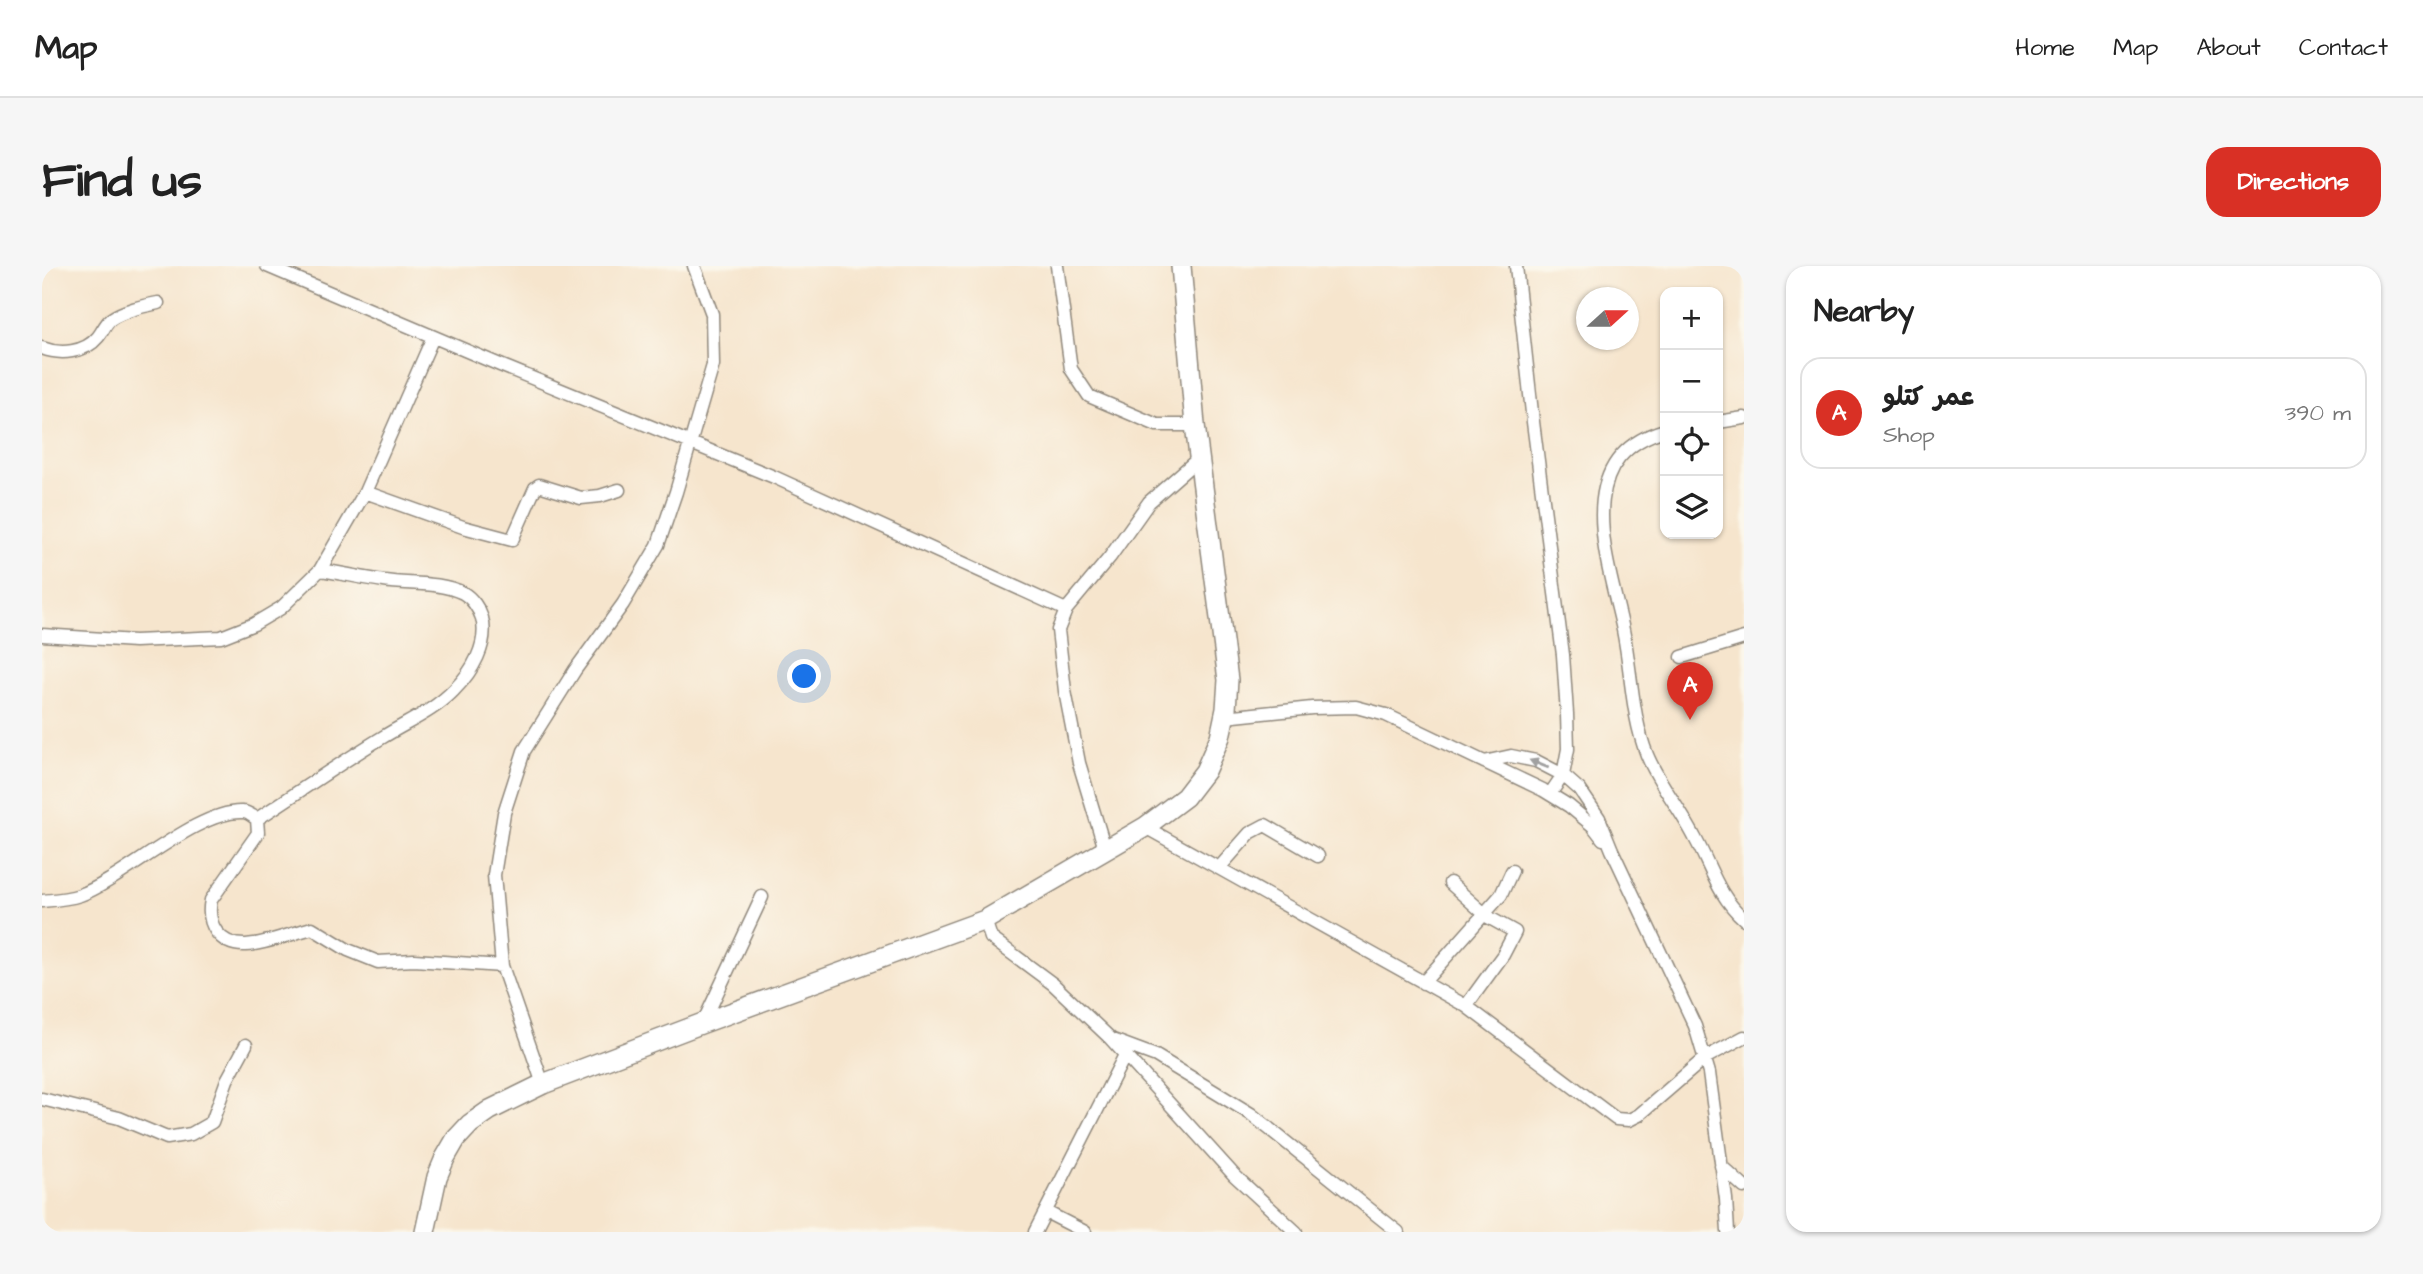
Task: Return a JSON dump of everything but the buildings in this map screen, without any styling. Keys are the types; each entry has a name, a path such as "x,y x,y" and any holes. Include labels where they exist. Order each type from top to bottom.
{"street":[{"path":"543,1084 502,966 494,875 504,813 524,751 575,670 623,604 658,545 713,365 712,314 694,266"},
{"path":"1058,266 1071,369 1089,396 1157,425 1195,425"},
{"path":"425,1232 437,1177 456,1139 470,1124 490,1111 543,1084 985,920 1145,827 1185,797 1205,771 1220,737 1225,717 1228,680 1195,425 1181,266"},
{"path":"1516,266 1563,655 1568,749 1563,775 1550,794"},
{"path":"277,268 433,337 774,477 1066,610"},
{"path":"42,348 63,353 87,346 111,320 128,311 158,303"},
{"path":"42,635 135,641 221,637 254,624 281,608 320,570 365,492 433,337"},
{"path":"1723,421 1744,418"},
{"path":"1660,432 1633,443 1612,468 1603,512 1605,558 1624,635 1634,713 1647,754 1695,838 1718,888 1744,919"},
{"path":"1105,849 1079,763 1065,691 1058,629 1066,610 1149,502 1199,458"},
{"path":"365,492 463,527 512,540 539,485 581,498 619,490"},
{"path":"257,819 446,698 465,678 483,643 481,615 464,593 424,584 385,582 320,570"},
{"path":"1682,657 1744,638"},
{"path":"1225,717 1356,706 1386,715 1550,794 1593,826 1612,850"},
{"path":"1484,762 1511,756 1536,761 1563,775 1580,790 1599,818 1695,1026 1705,1058 1728,1232"},
{"path":"42,901 79,895 212,819 246,811 257,819"},
{"path":"257,819 258,834 211,900 210,923 228,942 246,945 312,928 348,950 378,962 414,960 502,966"},
{"path":"1219,868 1250,833 1265,825 1318,856"},
{"path":"1145,827 1466,1006 1609,1115 1620,1120 1629,1120 1639,1115 1705,1058 1744,1037"},
{"path":"1423,983 1501,894 1512,871"},
{"path":"1450,883 1484,913 1515,932 1503,955 1466,1006"},
{"path":"703,1023 762,897"},
{"path":"985,920 991,938 1052,984 1110,1038 1234,1175 1296,1232"},
{"path":"1110,1038 1156,1056 1251,1114 1398,1232"},
{"path":"42,1099 119,1118 167,1138 191,1134 212,1122 227,1080 246,1045"},
{"path":"1035,1232 1125,1055"},
{"path":"1721,1166 1744,1187"},
{"path":"1046,1212 1085,1232"}],"place":[{"name":"عمر كتلو","path":"1690,720"}]}
